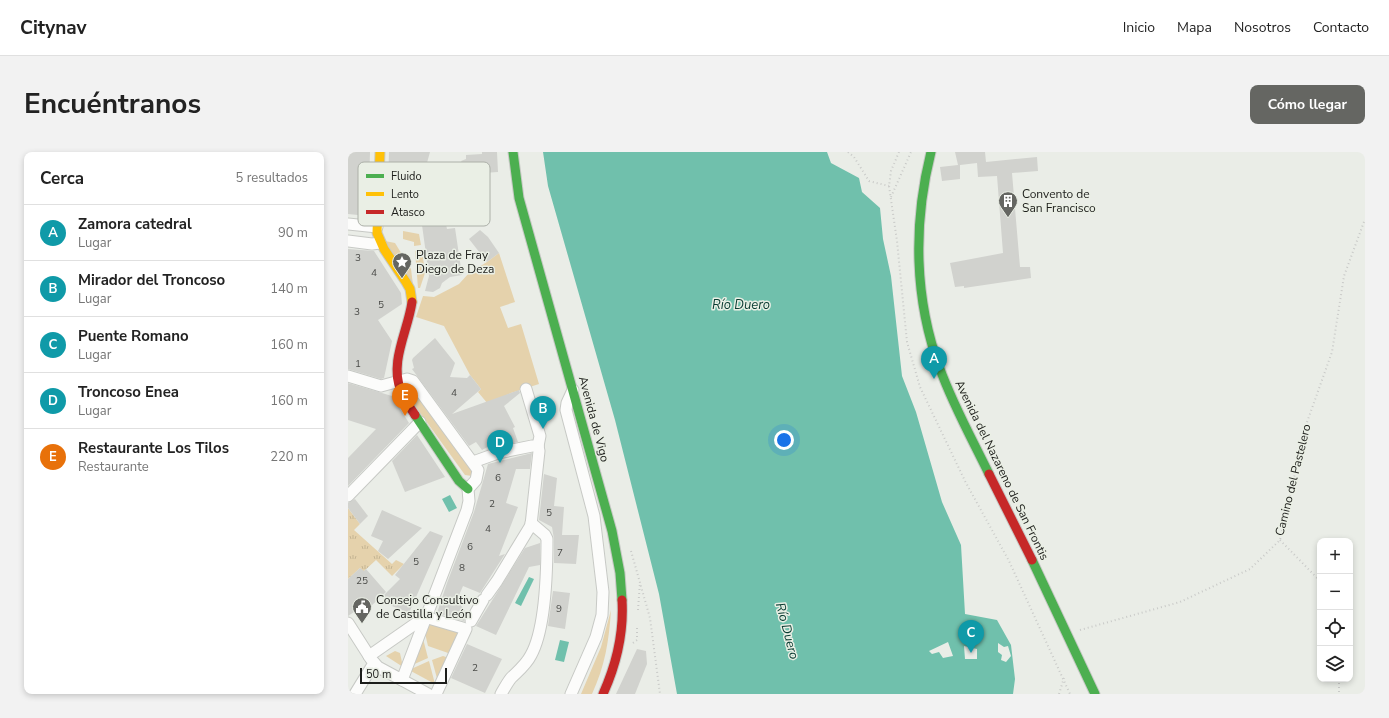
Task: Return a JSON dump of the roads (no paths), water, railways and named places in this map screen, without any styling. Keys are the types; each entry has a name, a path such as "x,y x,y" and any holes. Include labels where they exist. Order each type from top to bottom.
{"street":[{"path":"380,152 380,162"},
{"name":"Avenida de Vigo","path":"513,152 519,198 613,535 622,591 623,616 620,646 614,667 603,694"},
{"name":"Avenida del Nazareno de San Frontis","path":"932,152 925,174 918,228 924,305 931,339 940,368 949,389 1068,633 1095,694"},
{"path":"348,224 358,223"},
{"path":"378,226 380,243 408,286 412,298 400,345 398,382 401,394 468,494"},
{"path":"353,242 372,244 380,243"},
{"path":"348,376 379,386 386,386 409,379 414,382 473,462 478,472 468,494 467,510 425,616 402,680"},
{"path":"436,694 468,626 485,597 498,580 531,523 540,450 538,446 540,436 526,389"},
{"path":"571,694 596,637 602,615 603,598 594,516 566,410 573,390"},
{"path":"348,496 420,422"},
{"path":"473,462 498,453 538,446"},
{"path":"501,694 510,680 525,665 532,654 540,623 547,567 546,539 545,534 531,523"},
{"path":"425,616 468,626"},
{"path":"355,694 373,656 425,616"},
{"path":"349,625 373,656 402,680 426,693"}],"water":[{"name":"Río Duero","path":"543,152 827,152 831,163 859,178 862,192 880,208 883,239 891,276 902,376 916,412 942,502 961,545 965,614 997,620 1011,645 1015,679 1013,694 677,694 659,594 615,420 548,186","holes":["948,642 953,656 943,658 939,652 932,654 929,651","998,643 1004,647 1008,646 1011,656 1006,662 1001,660 1002,655 998,652","964,646 977,649 977,659 965,659"]},
{"path":"450,495 457,508 449,512 442,499"},
{"path":"529,577 534,579 521,606 515,603"},
{"path":"560,640 569,642 564,662 555,660"}],"place":[{"name":"Convento de San Francisco","path":"1008,218"},
{"name":"Plaza de Fray Diego de Deza","path":"402,279"},
{"name":"Zamora catedral","path":"934,379"},
{"name":"Restaurante Los Tilos","path":"405,416"},
{"name":"Mirador del Troncoso","path":"543,429"},
{"name":"Troncoso Enea","path":"500,463"},
{"name":"Consejo Consultivo de Castilla y León","path":"362,624"},
{"name":"Puente Romano","path":"971,653"}]}
